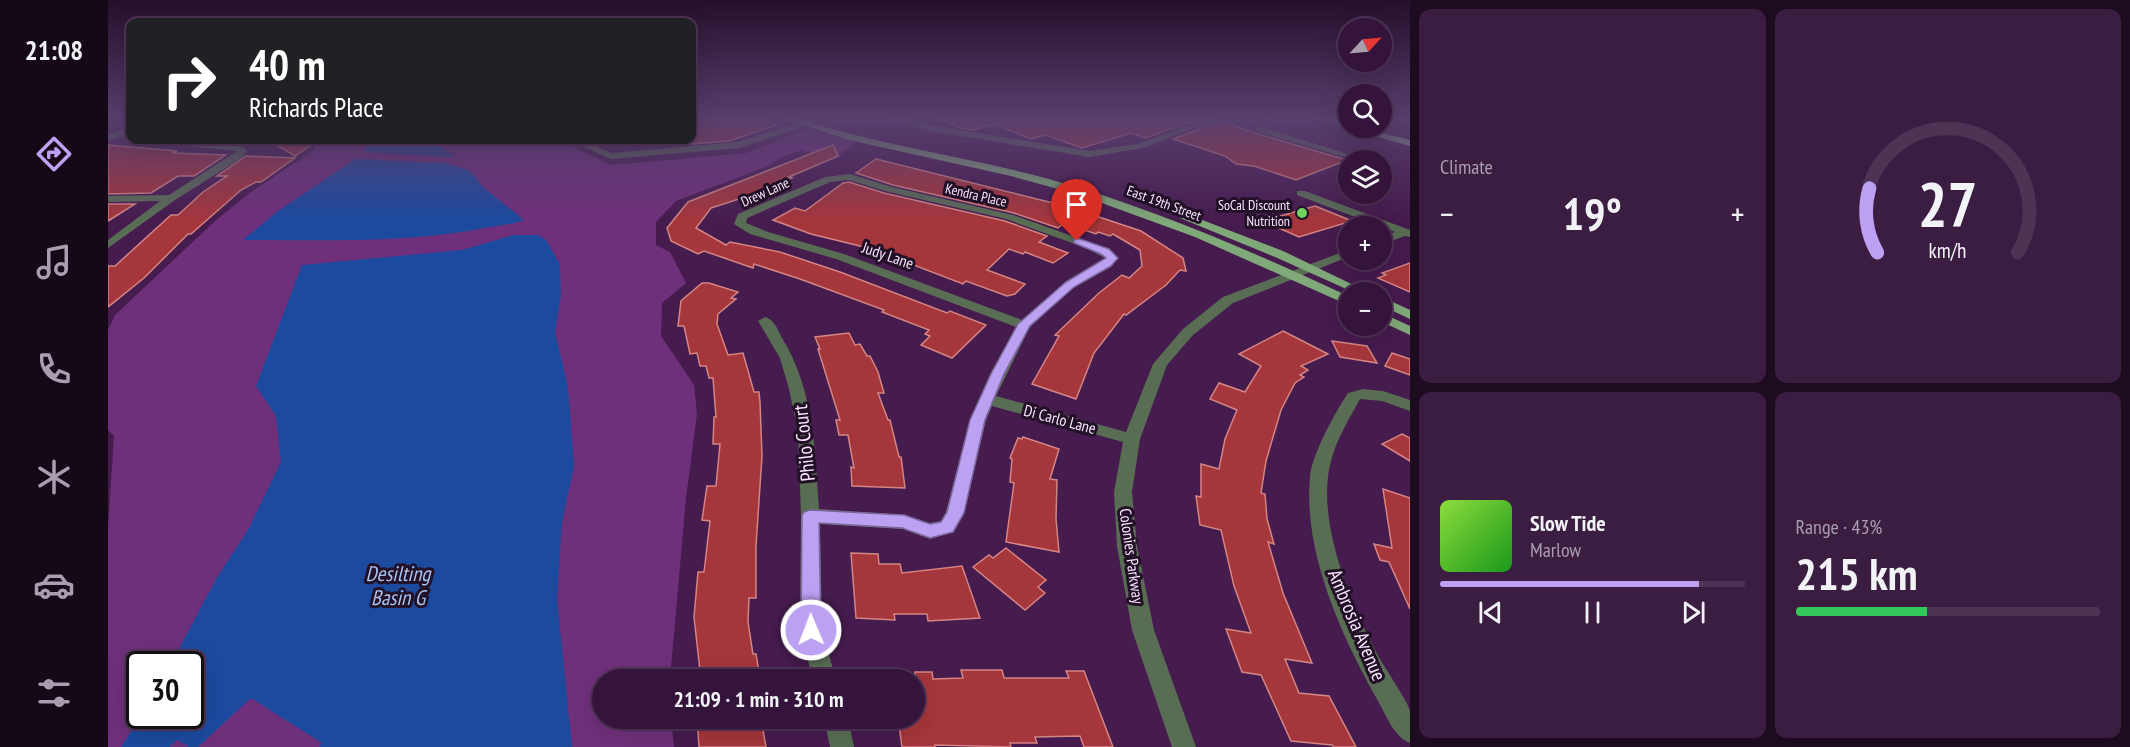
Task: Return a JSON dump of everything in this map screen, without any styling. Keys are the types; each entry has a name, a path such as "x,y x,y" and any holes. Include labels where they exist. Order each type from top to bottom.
{"main road":[{"name":"East 19th Street","path":"927,152 1092,195 1338,284"},
{"name":"East 19th Street","path":"946,152 1059,176 1108,190 1221,230 1301,271 1338,295"},
{"path":"1392,307 1410,315"},
{"path":"1392,322 1410,331"}],"street":[{"path":"108,245 171,198 240,155 241,152"},
{"path":"601,152 611,156 659,152"},
{"path":"1076,152 1089,154 1114,152"},
{"name":"Drew Lane","path":"740,224 742,216 838,177"},
{"name":"Kendra Place","path":"838,177 850,177 889,189 986,211 1105,252 1112,258 1107,264 1070,284 1024,324"},
{"path":"1301,193 1408,233"},
{"path":"108,199 171,198"},
{"name":"Judy Lane","path":"740,224 756,232 788,239 882,270 1024,324"},
{"path":"1392,238 1408,233"},
{"name":"Colonies Parkway","path":"1184,747 1143,630 1127,546 1123,492 1132,439 1160,364 1188,332 1228,300 1338,257"},
{"name":"Philo Court","path":"765,321 787,358 797,389 806,432 810,516 811,630 822,669"},
{"path":"810,516 904,522 930,531 947,527 955,513 978,420 1024,324"},
{"name":"Ambrosia Avenue","path":"1410,406 1390,396 1372,393 1355,394 1327,443 1319,476 1321,519 1331,570 1356,632 1393,706 1410,731"},
{"name":"Di Carlo Lane","path":"987,399 1132,439"},
{"path":"838,729 842,747"}],"shaded area":[{"path":"312,152 584,152 611,165 750,152 796,152 768,166 676,201 656,222 656,245 670,252 686,283 662,303 661,336 694,385 697,414 686,498 671,669 592,669 592,729 672,729 674,747 108,747 108,528 114,436 108,430 108,330 115,315 215,221 251,192"},
{"path":"806,152 844,152 825,159 819,157"}],"water":[{"path":"364,152 448,152 454,157"},
{"path":"355,159 445,163 469,170 483,187 524,220 512,224 417,237 359,240 243,240 278,211"},
{"name":"Desilting Basin G","path":"513,235 538,235 546,240 560,265 561,296 555,332 568,387 574,466 562,522 557,599 572,747 319,747 322,743 251,698 198,747 189,747 177,740 169,747 121,747 133,729 204,729 204,651 178,651 216,579 248,530 281,462 276,416 256,386 302,265 462,250"}],"building":[{"path":"108,152 226,155 194,176 178,176 151,193 108,194"},
{"path":"288,152 301,152 295,156"},
{"path":"816,152 836,152 838,156 789,177 792,178 767,190 711,208 696,228 726,245 730,242 780,252 986,325 952,358 921,345 930,336 925,334 929,330 882,312 884,310 754,264 753,268 704,251 698,254 671,241 667,228 688,202"},
{"path":"1212,152 1319,152 1338,157 1338,164 1296,180 1254,166 1236,164 1225,156"},
{"path":"246,156 295,158 261,182 256,182 241,190 191,234 188,234 144,278 108,307 108,266 115,266 171,215 178,215 203,192 227,176 217,176"},
{"path":"876,159 1069,207 1141,231 1183,258 1186,271 1180,270 1166,285 1126,315 1124,314 1094,353 1076,399 1032,384 1059,336 1055,335 1099,293 1122,275 1129,278 1142,266 1140,250 1113,234 1110,236 1098,232 1096,234 1064,223 1058,228 1014,213 893,185 856,173"},
{"path":"849,182 884,193 1005,221 1047,236 1039,242 1068,253 1053,263 1025,252 1023,254 1009,249 987,270 1025,284 1015,294 1007,296 966,281 963,284 872,249 811,234 773,220 795,208 805,211 843,183"},
{"path":"108,204 135,204 108,221"},
{"path":"1315,206 1340,216 1338,225 1299,237 1263,221"},
{"path":"1410,263 1410,292 1392,284 1392,282 1378,278 1386,275 1382,273"},
{"path":"702,283 738,292 731,298 736,299 718,314 717,324 728,355 743,353 754,392 759,392 762,456 756,546 756,598 749,598 748,622 753,654 756,654 758,669 700,669 694,617 698,572 704,572 710,521 702,520 707,486 716,486 720,444 713,444 714,417 716,417 713,378 709,378 706,366 700,366 697,353 690,354 684,326 678,326 681,301"},
{"path":"1283,331 1328,354 1301,366 1308,370 1300,375 1304,377 1295,383 1281,410 1266,461 1261,493 1265,494 1267,519 1274,544 1268,542 1283,593 1312,663 1285,659 1299,693 1329,696 1356,747 1334,747 1291,741 1261,675 1242,672 1226,629 1251,633 1234,586 1221,530 1200,525 1196,496 1201,497 1201,464 1219,469 1225,439 1237,410 1210,399 1219,383 1245,392 1261,366 1239,354"},
{"path":"849,333 855,345 860,344 867,356 870,356 878,372 884,393 878,393 888,420 890,420 899,457 901,457 905,488 852,486 851,467 854,468 848,435 839,435 836,420 840,420 815,337"},
{"path":"1332,341 1367,346 1377,363 1340,357"},
{"path":"1392,353 1410,359 1410,375 1385,366"},
{"path":"1402,434 1410,438 1410,461 1382,444"},
{"path":"1023,437 1059,449 1050,479 1057,480 1056,519 1059,552 1006,542 1014,483 1010,482 1012,459 1010,458 1018,438"},
{"path":"1383,489 1410,498 1410,609 1389,562 1380,560 1374,544 1392,548"},
{"path":"1006,548 1046,580 1038,587 1045,593 1025,610 973,567 989,555 993,558"},
{"path":"851,553 878,554 879,564 900,564 902,573 962,566 980,618 928,621 927,614 894,614 895,620 856,618"},
{"path":"961,670 1002,670 1004,678 1069,678 1066,671 1084,671 1113,747 1084,747 1080,736 1035,737 1037,743 1010,743 1011,747 935,745 935,747 902,747 900,729 925,729 925,672 932,672 933,679 963,678"},
{"path":"698,729 763,729 766,747 699,747"}],"place":[{"name":"SoCal Discount Nutrition","path":"1302,213"}],"route":[{"path":"811,630 810,516 904,522 930,531 947,527 955,513 978,420 1007,355 1024,324 1070,284 1107,264 1112,258 1105,252 1077,241"}]}
